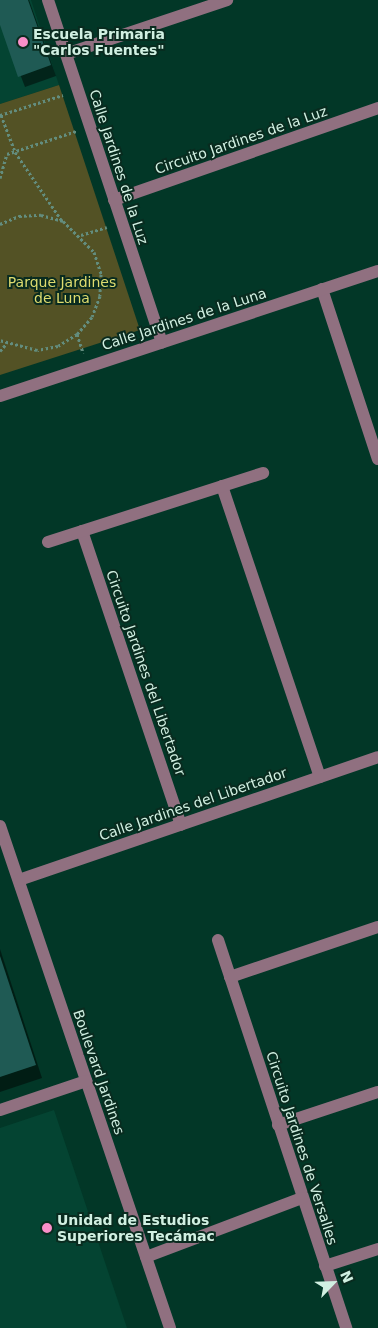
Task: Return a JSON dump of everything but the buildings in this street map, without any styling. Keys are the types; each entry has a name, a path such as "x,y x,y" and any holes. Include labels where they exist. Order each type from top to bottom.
{"street":[{"name":"Calle Jardines de la Luz","path":"48,0 162,343"},
{"path":"66,54 227,0"},
{"name":"Circuito Jardines de la Luz","path":"114,200 378,108"},
{"name":"Calle Jardines de la Luna","path":"0,396 378,271"},
{"path":"322,289 375,438 378,459"},
{"path":"48,542 263,473"},
{"path":"222,486 320,777"},
{"name":"Circuito Jardines del Libertador","path":"82,531 181,825"},
{"name":"Calle Jardines del Libertador","path":"18,880 378,757"},
{"name":"Boulevard Jardines","path":"0,826 170,1328"},
{"path":"230,977 378,927"},
{"name":"Circuito Jardines de Versalles","path":"218,940 346,1328"},
{"path":"0,1110 86,1081"},
{"path":"278,1124 378,1092"},
{"path":"146,1258 302,1198"},
{"path":"325,1266 378,1249"}],"path":[{"path":"0,340 36,350 58,346 78,334 92,317 100,296 101,274 94,252 81,235 63,221 15,152 1,115 78,90"},
{"path":"0,178 7,154 90,126"},
{"path":"0,224 42,215 63,221"},
{"path":"81,235 122,223"},
{"path":"0,351 6,343"}],"shaded area":[{"name":"Escuela Primaria \"Carlos Fuentes\"","path":"0,0 31,0 59,85 0,104"},
{"name":"Unidad de Estudios Superiores Tecámac","path":"54,1110 127,1328 0,1328 0,1128"}],"green space":[{"name":"Parque Jardines de Luna","path":"59,85 140,330 0,375 0,104"}],"place":[{"name":"Escuela Primaria \"Carlos Fuentes\"","path":"23,42"},
{"name":"Unidad de Estudios Superiores Tecámac","path":"47,1228"}]}
